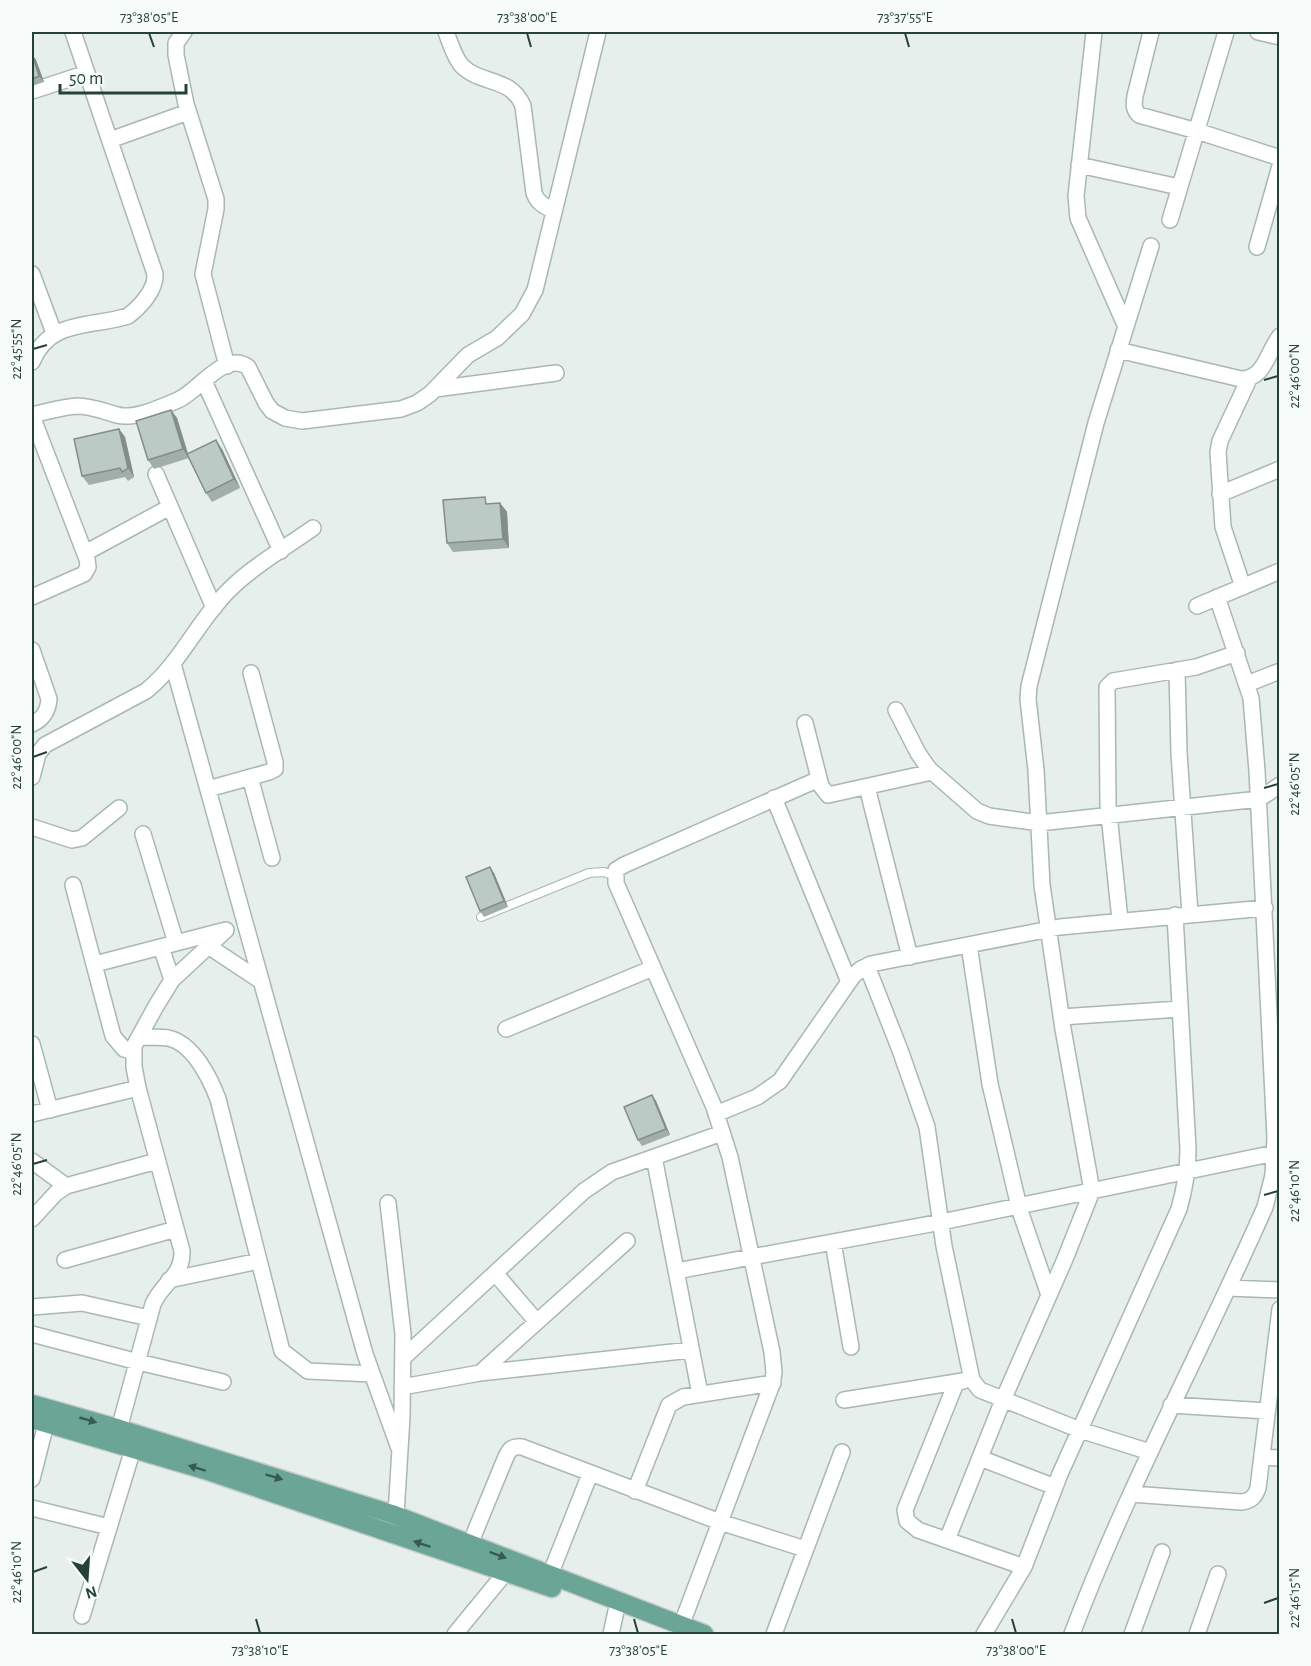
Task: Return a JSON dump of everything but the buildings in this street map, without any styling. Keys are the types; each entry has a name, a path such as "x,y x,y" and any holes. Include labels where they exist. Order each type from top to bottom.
{"main road":[{"path":"32,1404 117,1437 133,1449 205,1470 616,1611 678,1630 704,1635"},
{"path":"39,1421 117,1437 396,1515 550,1575 678,1630"}],"street":[{"path":"32,362 40,346 54,333 128,316 140,304 155,281 155,274 73,32"},
{"path":"184,32 176,43 176,55 188,112 216,199 203,274 227,366"},
{"path":"446,32 461,64 469,71 512,89 519,96 523,106 536,200 554,211"},
{"path":"32,597 84,574 88,567 85,553 32,416 77,406 97,408 119,416 132,416 194,392 218,369 234,363 248,367 266,403 272,411 285,418 302,421 401,409 417,403 435,389 468,355 497,338 522,314 535,290 598,32"},
{"path":"1094,32 1076,196 1078,218 1126,327"},
{"path":"1151,32 1133,107 1139,115 1197,130 1280,158"},
{"path":"1170,220 1226,32"},
{"path":"1258,32 1280,37"},
{"path":"32,91 87,73"},
{"path":"110,140 188,112"},
{"path":"1079,165 1179,187"},
{"path":"1257,247 1280,166"},
{"path":"947,1540 1003,1400 1092,1191 1061,1017 1042,885 1036,770 1028,699 1029,686 1096,423 1151,246"},
{"path":"32,274 54,333"},
{"path":"1119,350 1249,379 1261,370 1280,336"},
{"path":"435,389 556,373"},
{"path":"1243,587 1224,527 1218,452 1220,441 1249,379"},
{"path":"204,381 281,551"},
{"path":"1220,494 1280,469"},
{"path":"156,474 214,608"},
{"path":"85,553 171,507"},
{"path":"32,777 40,751 45,745 146,691 161,679 214,608 238,582 314,528"},
{"path":"1197,606 1280,572"},
{"path":"1072,1635 1095,1573 1265,1207 1277,1152 1274,982 1264,908 1251,698 1217,597"},
{"path":"32,650 49,699 48,708 43,717 33,723 40,751"},
{"path":"1120,920 1109,815 1107,687 1113,681 1196,667 1237,653"},
{"path":"173,664 372,1374 400,1451"},
{"path":"984,1635 1024,1567 1055,1487 1179,1209 1185,1189 1188,1170 1180,1009 1183,807 1177,670"},
{"path":"1247,684 1280,671"},
{"path":"208,789 274,769 275,762 251,673"},
{"path":"896,710 918,753 932,772 977,811 989,816 1039,823 1259,799 1280,785"},
{"path":"805,723 819,779 824,793 828,795 932,772"},
{"path":"250,777 272,858"},
{"path":"678,1630 773,1383 774,1372 772,1352 730,1156 716,1114 615,876 616,870 624,865 819,779"},
{"path":"867,787 910,957"},
{"path":"774,798 849,982"},
{"path":"32,827 72,840 82,837 119,808"},
{"path":"143,834 176,943"},
{"path":"73,885 113,1036 124,1049 134,1052"},
{"path":"716,1114 757,1097 780,1081 853,976 867,966 1048,929 1120,920 1264,908"},
{"path":"95,964 245,925"},
{"path":"117,1437 157,1294 180,1268 182,1261 176,1229 138,1088 134,1052 172,980 226,930"},
{"path":"969,945 990,1084 1018,1205 1049,1295"},
{"path":"208,946 261,981"},
{"path":"161,947 172,980"},
{"path":"867,966 927,1127 940,1222 972,1380 980,1390 1003,1400 1080,1430 1150,1452"},
{"path":"506,1029 653,968"},
{"path":"1061,1017 1180,1009"},
{"path":"140,1037 168,1038 177,1041 204,1067 211,1080 218,1099 282,1351 308,1371 372,1374"},
{"path":"32,1044 50,1110"},
{"path":"32,1114 138,1088"},
{"path":"402,1358 600,1178 722,1133"},
{"path":"676,1271 940,1222 1277,1152"},
{"path":"654,1157 700,1394"},
{"path":"32,1161 66,1186"},
{"path":"32,1219 56,1193 66,1186 157,1161"},
{"path":"388,1203 403,1334 396,1515"},
{"path":"65,1260 176,1229"},
{"path":"480,1373 627,1241"},
{"path":"833,1242 851,1347"},
{"path":"169,1280 259,1261"},
{"path":"495,1273 537,1322"},
{"path":"1228,1288 1280,1290"},
{"path":"32,1307 82,1303 149,1318"},
{"path":"1131,1494 1241,1502 1250,1501 1255,1495 1258,1488 1267,1411 1276,1376 1280,1309"},
{"path":"32,1334 223,1382"},
{"path":"402,1387 480,1373 692,1350"},
{"path":"844,1400 972,1380"},
{"path":"635,1491 669,1406 683,1397 773,1383"},
{"path":"956,1383 905,1510 907,1521 911,1526 1024,1567"},
{"path":"1172,1405 1267,1411"},
{"path":"32,1479 39,1421"},
{"path":"470,1544 510,1449 522,1447 720,1522 806,1550"},
{"path":"82,1616 133,1449"},
{"path":"774,1635 842,1452"},
{"path":"980,1458 1055,1487"},
{"path":"1262,1458 1280,1458"},
{"path":"550,1575 590,1474"},
{"path":"32,1508 109,1527"},
{"path":"1132,1635 1162,1552"},
{"path":"455,1635 506,1572"},
{"path":"1197,1635 1218,1574"},
{"path":"610,1635 616,1611"}],"lane":[{"path":"481,917 589,873 604,872 615,876"}]}
